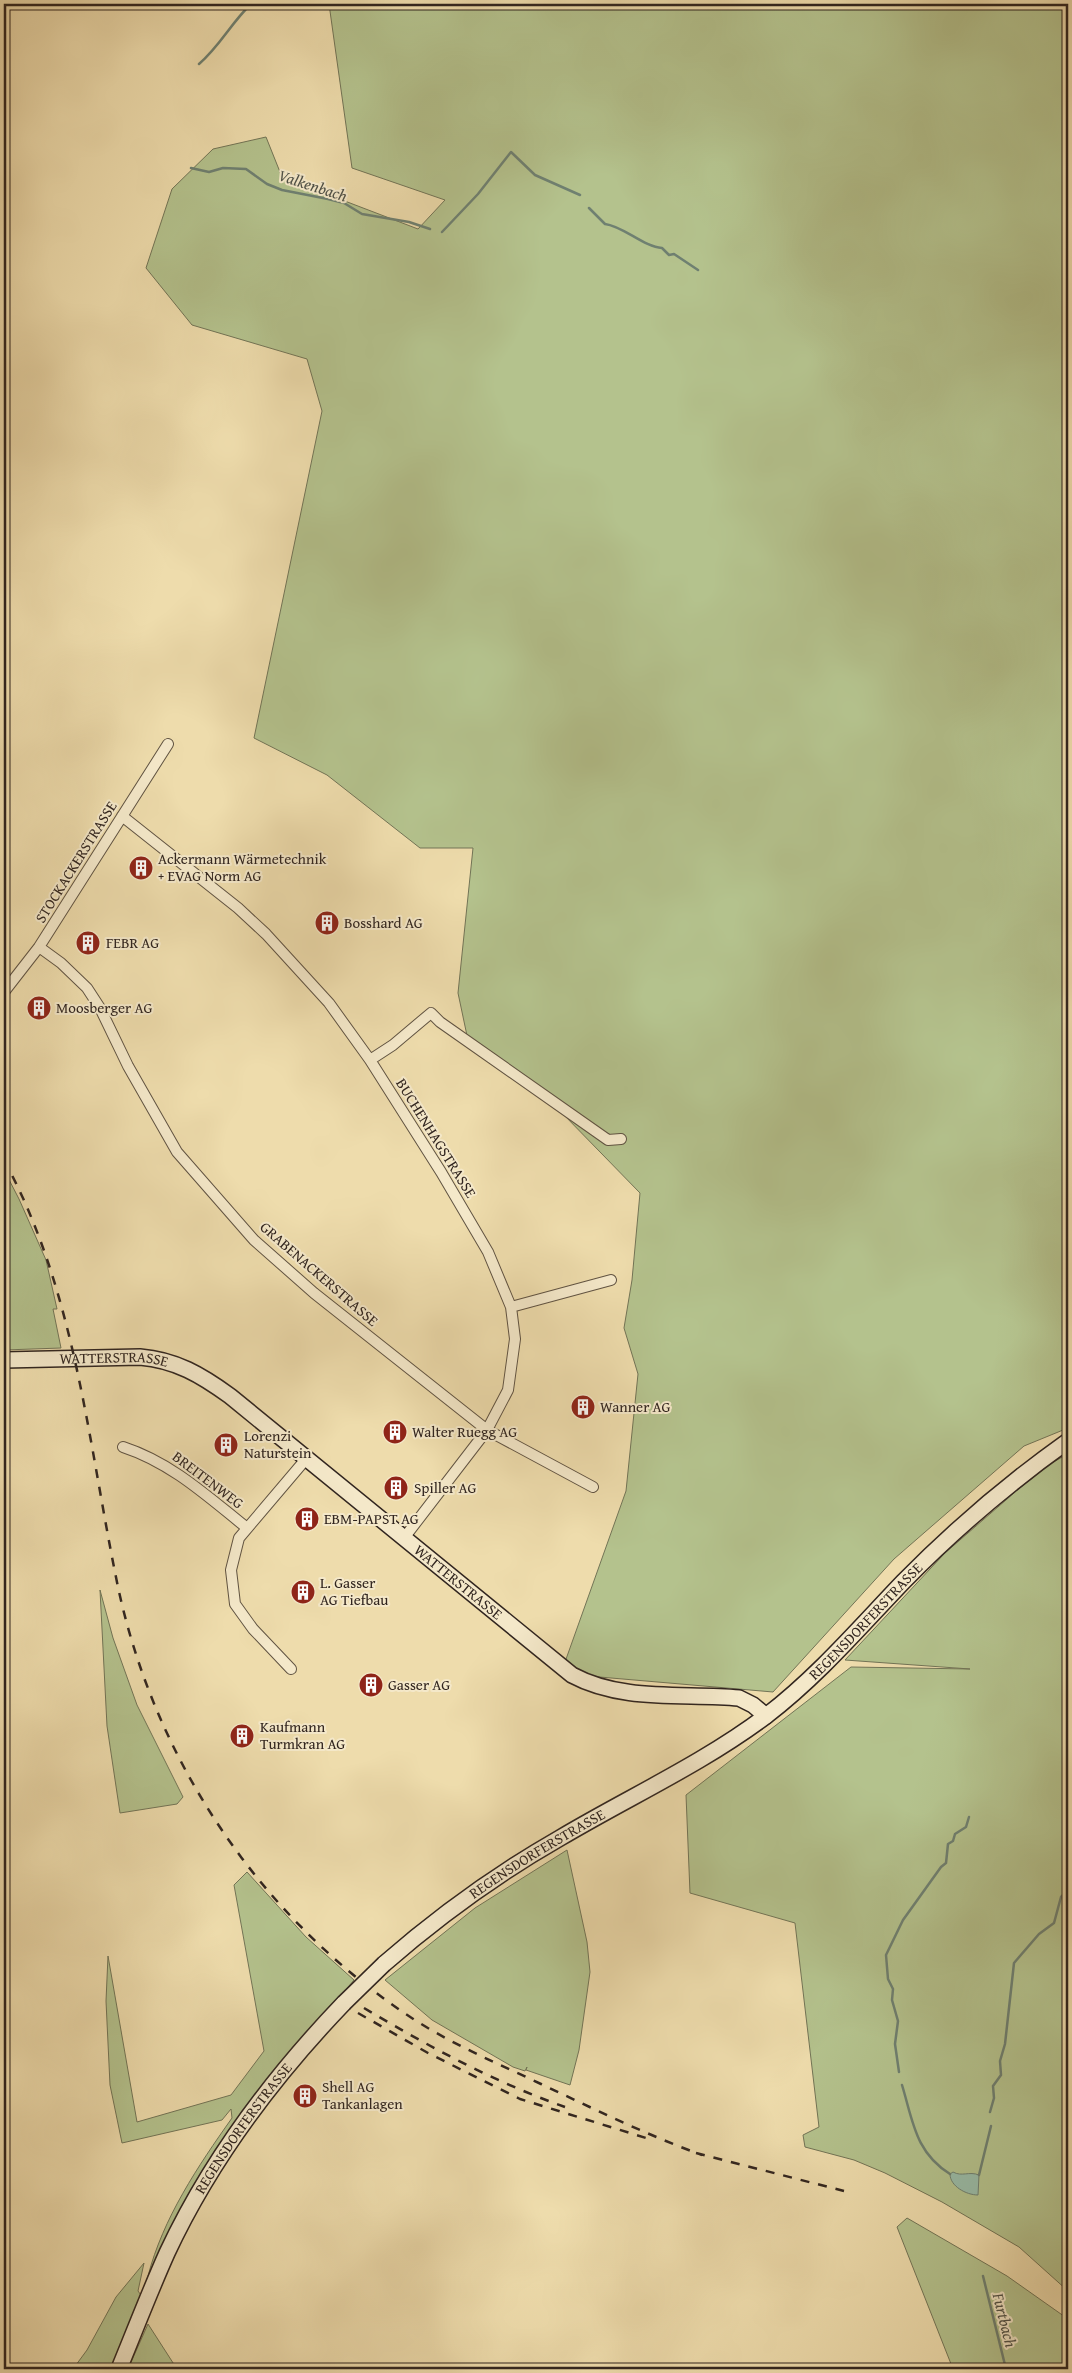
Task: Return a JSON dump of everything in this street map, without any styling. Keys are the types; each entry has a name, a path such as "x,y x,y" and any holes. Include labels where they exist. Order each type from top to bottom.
{"street":[{"name":"STOCKACKERSTRASSE","path":"4,992 39,947 168,744"},
{"name":"BUCHENHAGSTRASSE","path":"122,816 238,908 266,934 329,1002 370,1060 441,1172 488,1252 512,1307 515,1339 508,1390 487,1430 404,1538"},
{"name":"GRABENACKERSTRASSE","path":"39,947 61,963 87,988 100,1008 128,1066 177,1152 254,1240 314,1293 487,1430 592,1487"},
{"path":"370,1060 393,1045 430,1013 440,1022 608,1140 621,1139"},
{"path":"512,1307 611,1280"},
{"name":"WATTERSTRASSE","path":"4,1360 140,1356 170,1361 184,1366 212,1383 556,1664 586,1682 614,1691 739,1698 753,1705 766,1716"},
{"name":"REGENSDORFERSTRASSE","path":"120,2369 168,2252 223,2155 264,2097 306,2045 344,2003 384,1964 448,1912 509,1869 714,1752 766,1716 825,1664 938,1547 998,1495 1068,1441"},
{"name":"BREITENWEG","path":"123,1448 147,1455 176,1471 247,1528"},
{"path":"292,1669 253,1629 235,1604 230,1570 239,1538 306,1459"}],"green space":[{"path":"329,4 1068,4 1068,1428 1024,1446 894,1559 773,1692 588,1676 565,1662 626,1491 638,1374 624,1328 632,1280 640,1193 562,1113 469,1045 458,993 473,848 420,848 327,775 254,738 322,411 307,359 192,325 146,268 172,189 213,149 266,137 282,177 418,229 445,200 352,168"},
{"path":"4,1170 46,1260 57,1309 53,1309 61,1348 4,1350"},
{"path":"1068,1454 1068,2291 1019,2247 942,2202 885,2173 854,2160 805,2147 803,2135 819,2127 795,1923 690,1893 686,1795 851,1667 970,1669 845,1660 945,1553 1044,1467"},
{"path":"100,1590 113,1638 137,1705 183,1797 177,1804 120,1813 107,1726"},
{"path":"567,1850 587,1942 590,1972 579,2050 570,2085 526,2070 527,2067 525,2071 513,2067 432,2020 385,1980 475,1908"},
{"path":"247,1872 306,1937 354,1980 272,2078 151,2277 148,2276 172,2213 194,2174 232,2118 231,2109 222,2120 122,2143 110,2085 106,2001 108,1956 137,2122 231,2095 264,2051 234,1885"},
{"path":"907,2218 1007,2276 1068,2319 1068,2369 953,2369 897,2227"},
{"path":"144,2263 138,2291 143,2298 114,2369 73,2369 87,2350 116,2297"},
{"path":"148,2324 177,2369 128,2369"}],"shaded area":[{"path":"953,2172 979,2175 978,2195 973,2195 959,2189 951,2178 950,2174"}],"waterway":[{"path":"199,64 251,4"},
{"name":"Valkenbach","path":"442,232 478,194 511,152 535,175 580,195"},
{"name":"Valkenbach","path":"191,168 209,172 223,168 246,169 267,184 282,190 344,203 362,214 409,222 430,229"},
{"name":"Valkenbach","path":"589,208 605,224 619,228 655,247 662,248 669,255 674,254 698,270"},
{"path":"899,2072 895,2044 898,2021 892,2000 893,1989 888,1979 886,1955 903,1920 941,1867 946,1863 948,1844 953,1841 955,1834 966,1827 969,1817"},
{"path":"990,2112 994,2098 993,2086 1001,2075 1000,2061 1005,2044 1014,1963 1039,1934 1054,1923 1061,1897 1066,1892 1068,1879"},
{"path":"902,2085 922,2146 929,2156 950,2174"},
{"name":"Furtbach","path":"979,2175 991,2126"},
{"name":"Furtbach","path":"983,2276 1006,2369"}],"railway":[{"path":"4,1160 28,1210 48,1262 64,1315 88,1423 118,1587 136,1653 159,1716 189,1777 225,1835 266,1888 312,1938 363,1982 418,2022 463,2047 601,2112 702,2155"},
{"path":"364,2008 412,2036 487,2075 565,2107"},
{"path":"358,2013 428,2053 520,2099 646,2138"},
{"path":"696,2153 844,2191"}],"place":[{"name":"Ackermann Wärmetechnik + EVAG Norm AG","path":"141,868"},
{"name":"Bosshard AG","path":"327,923"},
{"name":"FEBR AG","path":"88,943"},
{"name":"Moosberger AG","path":"39,1008"},
{"name":"Wanner AG","path":"583,1407"},
{"name":"Walter Ruegg AG","path":"395,1432"},
{"name":"Lorenzi Naturstein","path":"226,1445"},
{"name":"Spiller AG","path":"396,1488"},
{"name":"EBM-PAPST AG","path":"307,1519"},
{"name":"L. Gasser AG Tiefbau","path":"303,1592"},
{"name":"Gasser AG","path":"371,1685"},
{"name":"Kaufmann Turmkran AG","path":"242,1736"},
{"name":"Shell AG Tankanlagen","path":"305,2096"}]}
